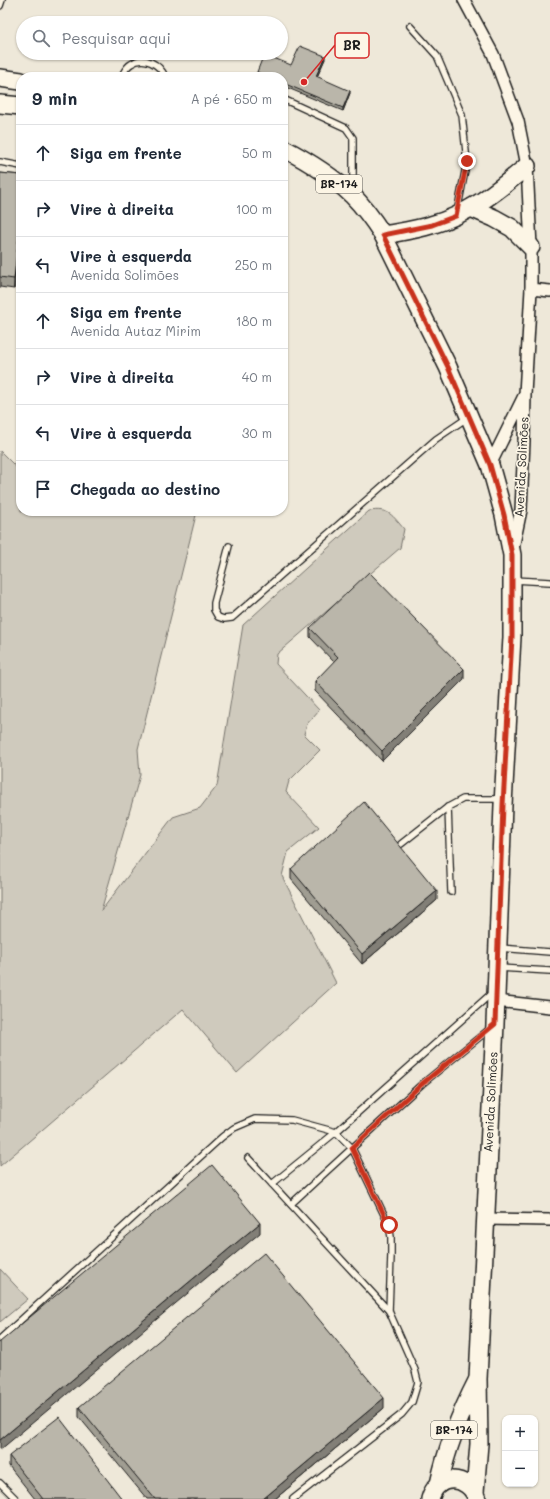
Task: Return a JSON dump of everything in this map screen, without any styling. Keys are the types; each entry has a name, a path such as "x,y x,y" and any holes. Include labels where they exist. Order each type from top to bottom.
{"main road":[{"path":"0,78 16,80"},
{"path":"0,104 16,106"},
{"name":"BR-174","path":"288,151 306,160 353,196 371,217 383,235 448,367 490,465 504,515 512,555"},
{"path":"383,235 432,225 456,216 495,192 528,166"},
{"path":"471,208 512,228 531,247"},
{"name":"Avenida Solimões","path":"476,1496 479,1444 478,1379 512,637 512,555"},
{"name":"Avenida Solimões","path":"439,1484 444,1462 455,1429 478,1379"},
{"name":"BR-174","path":"430,1499 434,1489 439,1484 448,1480 458,1480 468,1484 476,1496"}],"street":[{"name":"Avenida Solimões","path":"464,0 493,54 518,121 528,166 531,290 525,394 521,510 512,555"},
{"path":"531,290 550,290"},
{"name":"Avenida Solimões","path":"490,465 525,394"},
{"path":"496,995 550,1007"},
{"path":"485,1219 550,1220"}],"lane":[{"path":"0,6 2,0"},
{"path":"410,26 437,56 462,115 467,161 456,216"},
{"path":"124,72 131,64 140,60 156,64 163,72"},
{"path":"288,100 346,128 353,138 353,196"},
{"path":"0,162 16,165"},
{"path":"229,546 214,603 214,610 218,617 224,619 232,618 436,439 469,417"},
{"path":"512,580 550,582"},
{"path":"401,844 448,807 463,800 504,798"},
{"path":"448,807 451,892"},
{"path":"498,948 550,952"},
{"path":"498,968 550,971"},
{"path":"272,1184 336,1132 496,995"},
{"path":"290,1204 422,1084 495,1024"},
{"path":"0,1339 222,1137 234,1128 255,1119 292,1120 336,1132 352,1148 389,1225 391,1255 389,1310"},
{"path":"248,1158 389,1310 415,1370 418,1382 412,1402 402,1414 293,1499"},
{"path":"0,1482 16,1499"}],"shaded area":[{"path":"0,451 16,467 16,516 196,516 138,749 140,775 101,911 173,817 200,808 217,786 243,625 369,511 376,510 390,514 404,529 400,548 277,654 276,664 319,710 307,724 304,734 320,750 289,781 286,792 319,827 288,852 282,876 336,983 237,1073 183,1009 0,1166"},
{"path":"0,1269 28,1299 0,1322"}],"building":[{"path":"300,46 325,56 316,76 350,91 343,108 288,85 288,72 257,72 262,60 279,60 291,65"},
{"path":"0,173 16,175 16,261 14,279 0,277"},
{"path":"369,572 464,669 382,751 315,681 338,657 310,628"},
{"path":"364,802 437,891 362,954 291,869"},
{"path":"212,1165 260,1223 0,1440 0,1342"},
{"path":"264,1253 384,1398 263,1499 155,1499 79,1407"},
{"path":"59,1417 122,1499 43,1499 9,1456"}],"place":[{"name":"BR","path":"304,82"}],"route":[{"path":"389,1225 352,1148 422,1084 495,1024 503,805 512,637 512,555 504,515 490,465 448,367 383,235 432,225 456,216 467,161"}]}
